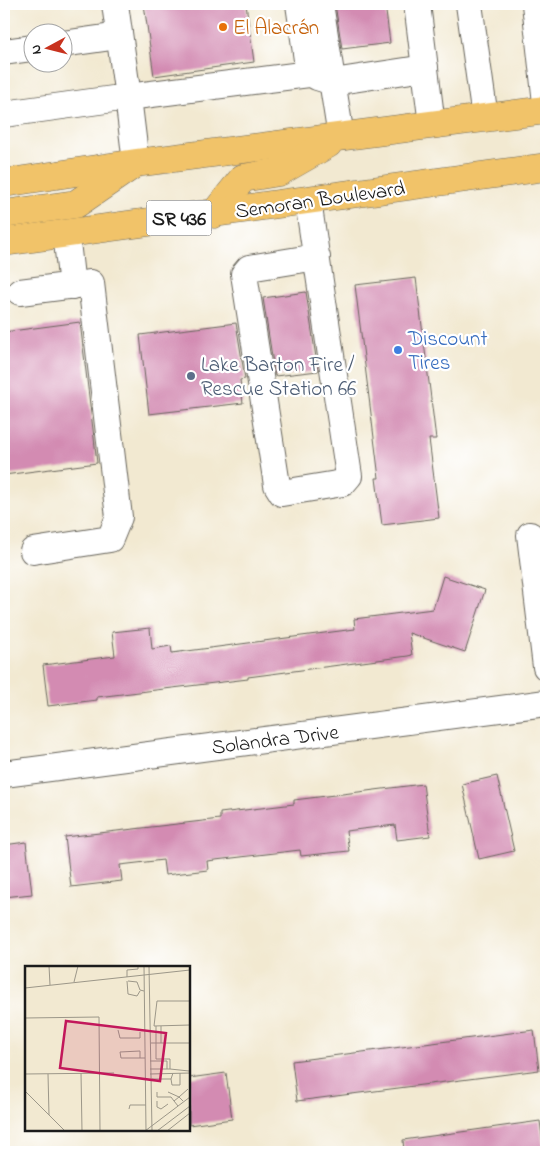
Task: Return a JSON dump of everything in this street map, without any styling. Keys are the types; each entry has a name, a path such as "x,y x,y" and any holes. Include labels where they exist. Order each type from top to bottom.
{"main road":[{"path":"4,183 136,163 546,110"},
{"path":"214,214 243,178 279,172 341,137"},
{"path":"4,214 76,204 136,163"},
{"name":"Semoran Boulevard","path":"4,242 546,167"}],"street":[{"path":"115,4 136,163"},
{"path":"299,4 309,74"},
{"path":"320,4 341,137"},
{"path":"417,4 432,125"},
{"path":"469,4 485,118"},
{"path":"535,4 546,103"},
{"path":"72,43 120,36"},
{"path":"4,52 22,49"},
{"path":"4,114 309,74 333,82 425,68"},
{"path":"308,201 317,257 349,476 343,483 282,494 277,485 244,274 249,268 317,257"},
{"path":"66,234 72,286"},
{"path":"20,292 91,283 119,516 110,539 33,551"},
{"path":"530,535 546,667"},
{"name":"Solandra Drive","path":"4,774 546,703"}],"building":[{"path":"144,4 246,4 254,62 154,76"},
{"path":"335,4 385,4 390,43 342,49"},
{"path":"416,278 436,439 429,439 439,518 382,525 376,478 379,478 355,285"},
{"path":"306,292 318,371 275,376 263,298"},
{"path":"80,322 97,463 4,475 4,332"},
{"path":"236,323 245,379 240,380 243,403 149,414 140,335"},
{"path":"443,576 485,590 465,652 409,633 412,655 408,656 248,677 248,679 97,697 97,700 48,706 43,665 115,656 112,632 150,628 152,649 171,646 172,653 355,629 354,619 433,609"},
{"path":"497,776 514,851 479,859 462,784"},
{"path":"423,784 430,836 397,840 395,825 346,831 349,851 301,856 300,850 207,861 208,870 165,875 163,860 120,865 122,881 71,887 65,837 220,819 220,813 294,804 294,800"},
{"path":"26,842 32,894 4,897 4,845"},
{"path":"534,1030 539,1070 297,1101 292,1061"},
{"path":"226,1073 232,1119 190,1125 190,1078"},
{"path":"540,1121 544,1152 404,1152 403,1140"}],"place":[{"name":"El Alacrán","path":"223,27"},
{"name":"Discount Tires","path":"398,350"},
{"name":"Lake Barton Fire / Rescue Station 66","path":"191,376"}]}
